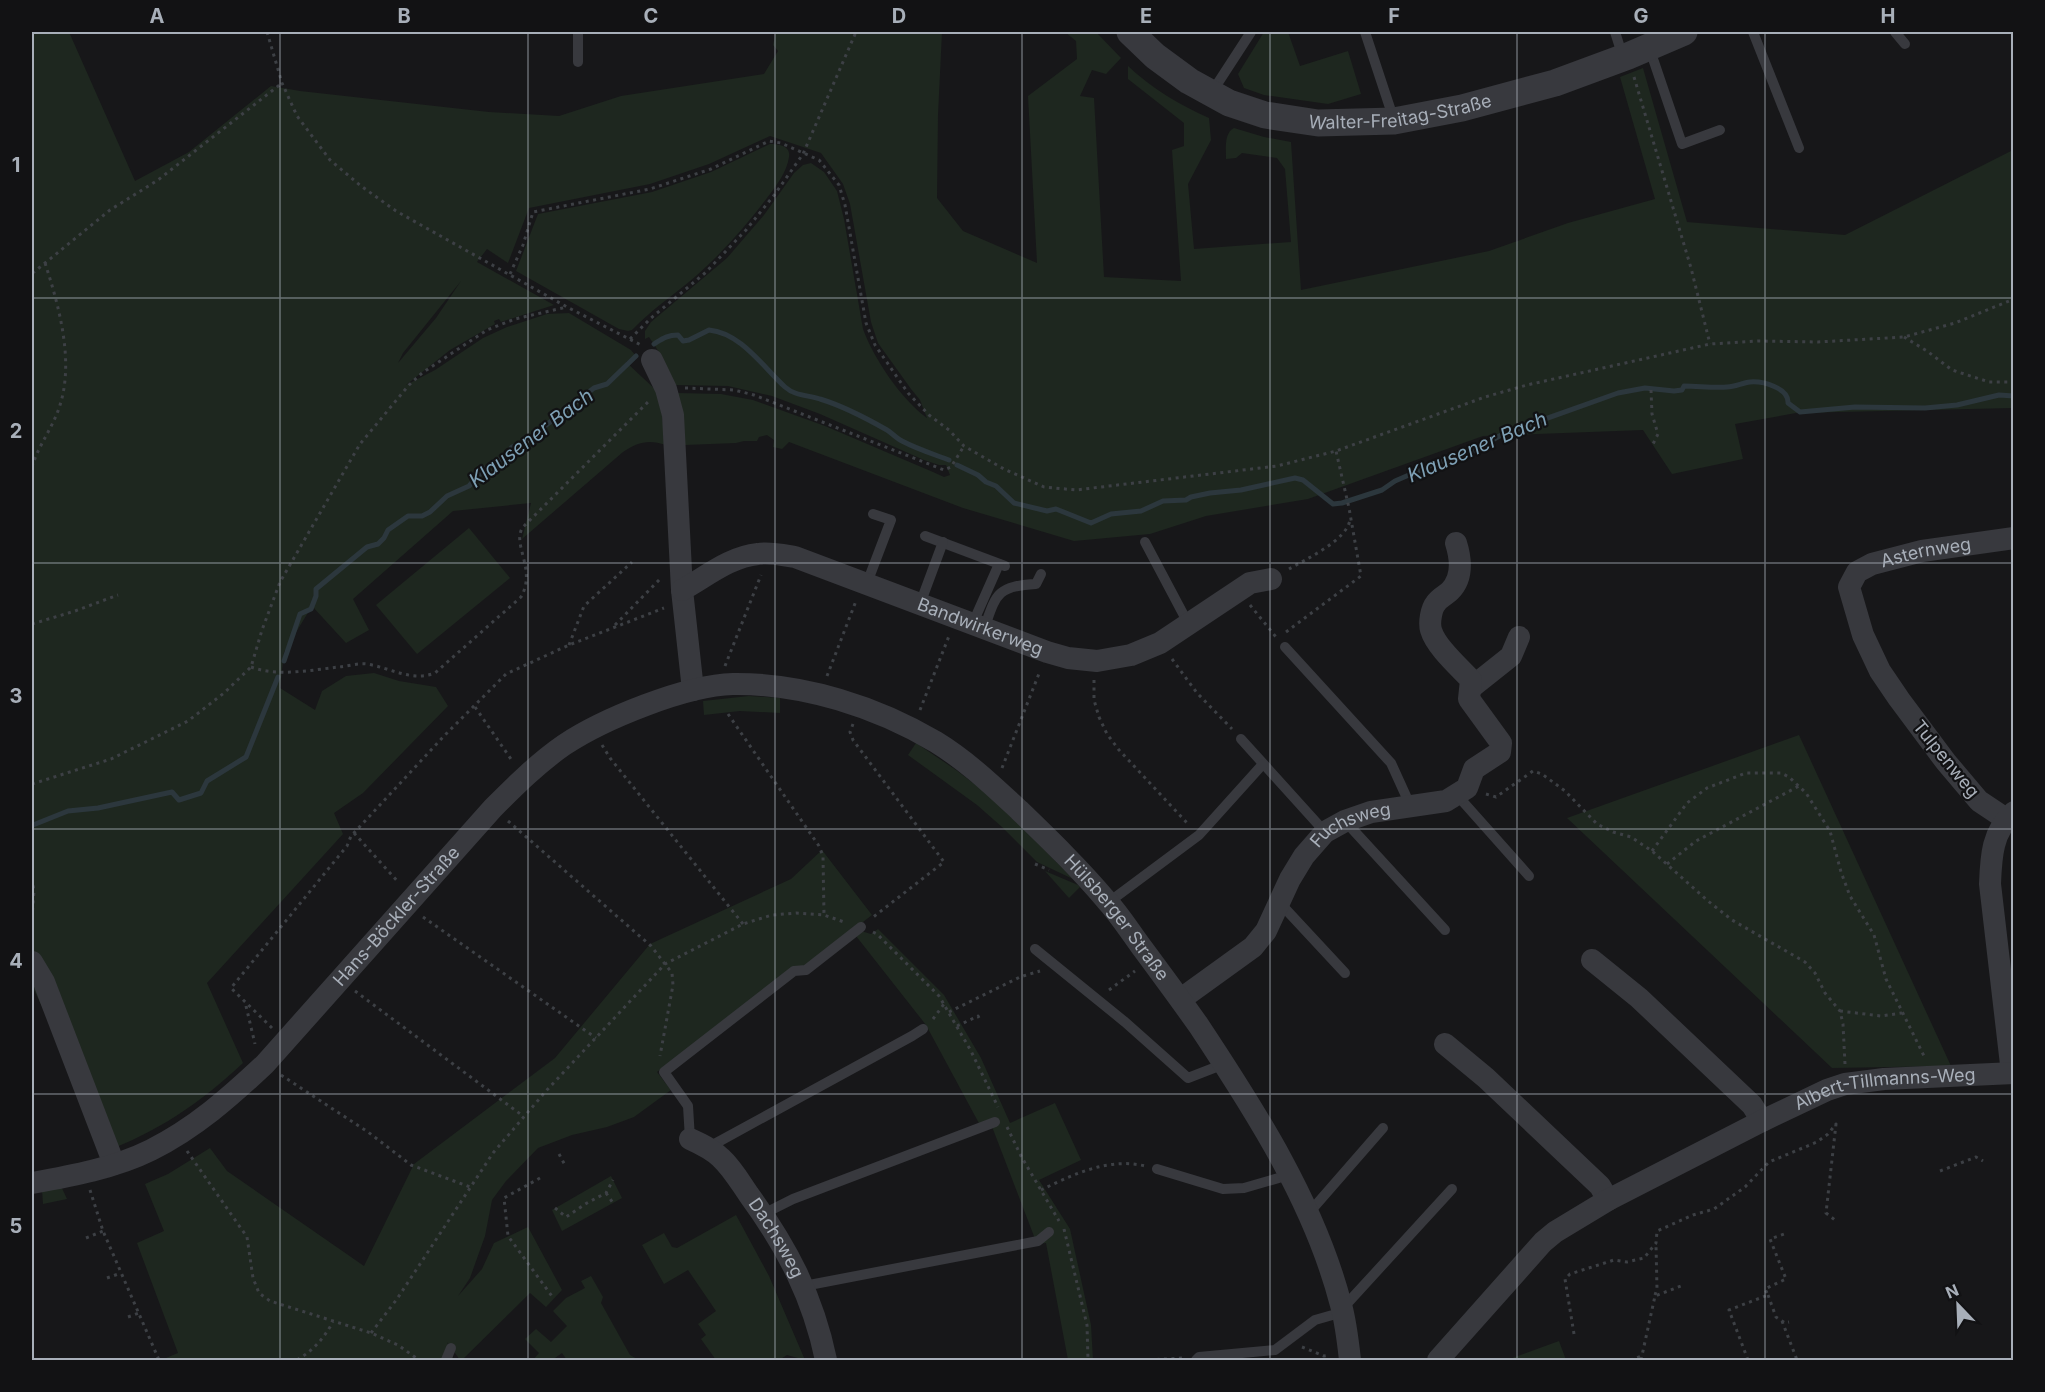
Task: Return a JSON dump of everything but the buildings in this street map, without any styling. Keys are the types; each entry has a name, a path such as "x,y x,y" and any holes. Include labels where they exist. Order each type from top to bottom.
{"street":[{"name":"Walter-Freitag-Straße","path":"1132,32 1155,56 1189,81 1229,103 1276,116 1318,123 1394,121 1462,108 1555,82 1629,67 1649,47 1684,32"},
{"path":"646,352 666,389 673,415 675,598 693,690"},
{"name":"Asternweg","path":"1849,587 1857,572 1872,564 1922,551 2013,538"},
{"path":"1456,543 1461,559 1458,576 1452,590 1435,603 1431,614 1431,629 1438,643 1472,680 1469,699 1501,743 1500,752 1474,769 1462,791"},
{"name":"Bandwirkerweg","path":"675,598 730,561 758,554 795,556 1047,652 1068,658 1097,661 1131,656 1160,643 1250,583 1271,579"},
{"name":"Tulpenweg","path":"1849,587 1863,635 1881,671 1899,699 1946,762 1979,801 2010,816 1997,834 1991,856 1990,884 2013,1073"},
{"path":"1472,687 1511,656 1519,637"},
{"name":"Hülsberger Straße","path":"693,690 735,684 820,694 868,710 912,729 939,744 993,786 1061,850 1109,902 1181,999 1246,1099 1289,1175 1331,1270 1343,1310 1350,1360"},
{"name":"Hans-Böckler-Straße","path":"32,1183 114,1164 149,1151 176,1137 207,1116 265,1064 493,808 524,777 562,746 593,728 643,707 693,690"},
{"name":"Fuchsweg","path":"1181,999 1253,947 1266,931 1290,879 1304,856 1325,832 1371,813 1446,801 1462,791"},
{"path":"1592,960 1639,998 1700,1055 1752,1105 1762,1121"},
{"path":"32,962 44,982 114,1164"},
{"path":"1445,1044 1486,1078 1600,1186 1608,1200"},
{"name":"Albert-Tillmanns-Weg","path":"1438,1360 1543,1242 1555,1232 1608,1200 1762,1121 1827,1090 1845,1084 1884,1079 2013,1073"},
{"name":"Dachsweg","path":"699,1143 722,1158 764,1215 784,1248 804,1286 819,1328 826,1360"}],"lane":[{"path":"578,32 578,62"},
{"path":"1211,93 1251,32"},
{"path":"1365,32 1394,121"},
{"path":"1615,32 1629,67"},
{"path":"1753,32 1799,148"},
{"path":"1895,32 1905,44"},
{"path":"1649,47 1682,144 1720,130"},
{"path":"867,583 891,520 873,514"},
{"path":"925,536 1002,565 978,627"},
{"path":"920,604 943,542"},
{"path":"1145,542 1189,625"},
{"path":"978,627 995,598 1017,585 1036,584 1041,574"},
{"path":"1285,647 1391,763 1411,807"},
{"path":"1241,739 1325,832"},
{"path":"1109,902 1199,835 1263,764"},
{"path":"1462,791 1529,876"},
{"path":"1346,822 1444,930"},
{"path":"1279,902 1345,974"},
{"path":"861,927 806,970 794,971 664,1072 688,1106 699,1143 923,1029"},
{"path":"1035,948 1125,1022 1188,1078 1224,1064"},
{"path":"764,1215 793,1199 995,1122"},
{"path":"1308,1215 1383,1128"},
{"path":"1157,1169 1223,1189 1244,1188 1289,1175"},
{"path":"1198,1359 1275,1350 1315,1320 1343,1310 1452,1189"},
{"path":"804,1286 1038,1241 1049,1232"},
{"path":"446,1360 451,1348"}],"path":[{"path":"267,32 282,83 297,116 330,160 396,211 567,307 630,339 646,352"},
{"path":"630,339 651,318 705,273 746,230 803,154 856,32"},
{"path":"1629,67 1691,268 1710,344"},
{"path":"32,273 110,210 158,180 282,83"},
{"path":"510,274 533,212 650,189 711,168 769,141 781,143 819,160 839,185 845,206 866,323 875,345 908,393 964,446 1004,469 1044,487 1076,490 1277,466 1336,451 1390,430 1506,391 1710,344 1758,341 1818,342 1904,337 1955,323 2013,299"},
{"path":"32,467 59,408 64,383 65,351 62,322 45,263"},
{"path":"32,784 111,759 188,721 224,693 251,667 280,582 360,444 409,384 487,330 514,319 567,307"},
{"path":"1904,337 1952,370 1989,382 2013,382"},
{"path":"251,667 260,670 292,672 365,664 407,676 424,677 435,673 521,597 527,586 527,572 519,538 519,532 523,526 654,397 666,389 734,390 754,395 944,470 951,467 964,446"},
{"path":"1651,390 1652,414 1658,435 1652,446"},
{"path":"1286,632 1361,576 1347,496 1336,451"},
{"path":"1271,579 1329,546 1349,526 1351,516"},
{"path":"569,645 584,606 632,562"},
{"path":"614,626 668,570"},
{"path":"725,666 754,592"},
{"path":"32,624 118,595"},
{"path":"274,1030 231,988 347,846 354,833 445,735 506,674 675,598"},
{"path":"827,675 853,608"},
{"path":"1256,613 1277,638"},
{"path":"921,707 950,634"},
{"path":"1160,643 1197,693 1241,739"},
{"path":"1097,661 1094,700 1107,734 1119,750 1199,835"},
{"path":"1003,766 1040,671"},
{"path":"475,707 510,759"},
{"path":"728,714 819,846 823,856 824,915"},
{"path":"850,735 944,862 877,914"},
{"path":"608,754 743,924"},
{"path":"1462,791 1496,797 1533,771 1542,774 1564,791 1597,824 1631,837 1652,851 1732,920 1805,962 1815,973 1825,993 1839,1011 1843,1024 1845,1084"},
{"path":"1652,851 1687,803 1707,788 1746,773 1781,773 1789,777 1800,786 1820,812 1830,831 1850,896 1874,936 1886,979 1935,1077"},
{"path":"1667,864 1696,842 1800,786"},
{"path":"514,826 651,946 672,973 673,986 660,1057 664,1072"},
{"path":"354,833 402,886"},
{"path":"32,878 34,891 32,918"},
{"path":"371,1333 397,1299 493,1153 523,1116 665,964 743,924 780,914 824,915 877,934 939,996 987,1085"},
{"path":"428,921 596,1038"},
{"path":"949,1012 1020,977 1044,970 1061,970"},
{"path":"1105,994 1129,975"},
{"path":"361,995 523,1116"},
{"path":"923,1029 944,1004"},
{"path":"246,1005 257,1049"},
{"path":"1839,1011 1881,1016 1902,1013"},
{"path":"957,1026 978,1016 981,1022"},
{"path":"288,1079 368,1132 411,1165 470,1187"},
{"path":"1630,1360 1642,1358 1657,1289 1657,1231 1693,1215 1714,1209 1745,1187 1769,1162 1817,1142 1836,1124 1826,1213 1835,1220"},
{"path":"1010,1134 1054,1213"},
{"path":"559,1154 566,1167"},
{"path":"1940,1170 1976,1157 1983,1161"},
{"path":"192,1158 247,1237 259,1293 270,1301 371,1333 398,1345 419,1360"},
{"path":"1041,1190 1071,1176 1102,1166 1125,1163 1157,1169"},
{"path":"540,1178 504,1198 506,1220 508,1236 554,1299"},
{"path":"555,1208 566,1217 606,1193 613,1180"},
{"path":"606,1193 613,1203"},
{"path":"92,1197 103,1231 159,1360"},
{"path":"86,1238 103,1231"},
{"path":"1787,1233 1770,1239 1786,1279 1765,1289 1776,1317 1790,1322"},
{"path":"1574,1334 1565,1279 1570,1274 1614,1260 1627,1262 1644,1258 1656,1243"},
{"path":"1070,1254 1087,1325 1088,1360"},
{"path":"107,1278 121,1273"},
{"path":"1655,1296 1681,1286"},
{"path":"1749,1360 1729,1310 1768,1295"},
{"path":"128,1317 139,1313"},
{"path":"1782,1321 1797,1360"},
{"path":"297,1360 313,1350 324,1339 333,1322"},
{"path":"1288,1341 1322,1355"},
{"path":"1149,1360 1198,1359"}],"shaded area":[{"path":"32,32 69,32 135,181 189,152 271,86 489,112 559,116 621,96 764,74 778,51 773,45 776,32 942,32 937,198 963,231 1037,263 1028,96 1077,59 1076,41 1065,32 1096,32 1121,58 1106,74 1092,70 1080,96 1094,98 1104,277 1181,281 1172,150 1184,146 1184,123 1128,79 1128,66 1166,95 1209,118 1211,140 1188,184 1194,249 1291,242 1285,169 1277,158 1242,153 1236,158 1226,159 1226,150 1227,137 1234,128 1291,142 1301,290 1489,251 1568,223 1655,199 1620,77 1643,68 1687,222 1845,235 2013,150 2013,408 1796,413 1735,424 1743,459 1672,474 1643,430 1483,436 1308,499 1206,516 1150,534 1074,541 963,508 789,442 782,449 773,447 774,440 767,435 759,437 757,441 685,445 677,393 721,394 753,400 825,426 944,477 950,475 946,465 924,460 820,414 772,396 728,386 674,385 659,352 649,337 645,339 645,331 651,322 727,258 764,215 794,173 803,165 811,163 824,172 837,191 863,329 868,341 898,389 927,418 920,400 878,343 871,322 850,204 843,184 821,153 770,136 709,164 650,184 529,208 508,263 487,249 477,262 554,305 501,322 499,319 494,321 495,324 450,350 406,385 435,370 483,338 507,327 547,314 569,313 631,350 635,355 626,362 659,393 666,445 654,442 643,443 623,452 522,539 531,503 453,511 353,599 369,630 346,643 312,606 284,652 280,688 315,710 322,691 346,676 374,673 399,681 436,687 448,706 363,793 334,813 343,834 207,983 243,1063 227,1078 177,1116 141,1136 101,1153 79,1083 34,990 32,991","holes":["461,281 436,318 398,363 403,353"]},
{"path":"1264,32 1288,32 1300,66 1348,51 1361,94 1328,104 1264,95 1244,88 1238,74"},
{"path":"770,144 784,146 789,153 788,163 777,184 742,229 715,258 632,330 619,329 516,271 538,214 652,192 711,172"},
{"path":"469,528 510,578 417,654 376,605"},
{"path":"749,696 780,698 780,713 740,711 704,715 703,701"},
{"path":"1799,735 1951,1066 1832,1068 1567,818"},
{"path":"916,743 994,799 1073,879 1037,862 977,805 908,755"},
{"path":"822,850 872,915 805,967 792,969 657,1072 671,1090 634,1117 607,1127 572,1135 538,1148 506,1181 492,1200 485,1236 470,1278 458,1296 482,1269 494,1243 528,1227 562,1290 546,1307 530,1293 462,1360 447,1342 454,1360 161,1360 178,1353 137,1243 164,1231 145,1184 168,1174 210,1148 227,1171 364,1266 414,1164 555,1058 650,944 791,879"},
{"path":"1045,871 1078,885 1080,887 1069,898"},
{"path":"878,929 944,995 981,1058 1010,1123 1055,1103 1081,1160 1039,1180 1070,1229 1091,1325 1093,1360 1068,1360 1046,1243 1037,1244 991,1124 981,1127 926,1025 856,936 861,931 871,934"},
{"path":"611,1176 622,1198 562,1231 552,1210"},
{"path":"61,1186 67,1199 43,1204 42,1190"},
{"path":"736,1215 769,1276 805,1360 787,1355 779,1360 716,1360 701,1339 706,1335 698,1324 716,1311 688,1270 664,1284 642,1245 664,1233 672,1247 677,1248"},
{"path":"591,1276 603,1297 601,1303 630,1355 639,1360 567,1360 562,1353 552,1360 533,1360 539,1353 525,1339 536,1329 551,1342 567,1326 553,1311 566,1298 585,1288 581,1281"},
{"path":"1559,1341 1566,1360 1507,1360"}],"waterway":[{"name":"Klausener Bach","path":"654,344 671,336 678,335 683,341 709,330 721,332 751,352 789,390 846,409 887,430 908,444 949,460"},
{"name":"Klausener Bach","path":"284,661 300,614 311,609 316,589 367,547 378,544 388,530 408,516 422,516 430,512 447,496 469,486 484,469 506,456 512,447 523,443 594,388 607,384 636,356"},
{"name":"Klausener Bach","path":"957,465 996,486 1014,503 1047,511 1056,509 1091,523 1111,514 1141,511 1163,501 1186,500 1210,493 1241,490 1295,478 1303,480 1333,504 1342,503 1382,490 1395,481 1439,462 1464,456 1503,434 1618,393 1645,388 1674,391 1682,390 1684,386 1722,387 1750,382 1762,383 1774,386 1784,393 1788,403 1800,412 1855,407 1925,408 1957,405 1999,395 2014,396"},
{"name":"Klausener Bach","path":"33,825 68,811 98,808 172,792 179,800 201,793 207,781 246,757 278,677"}]}
